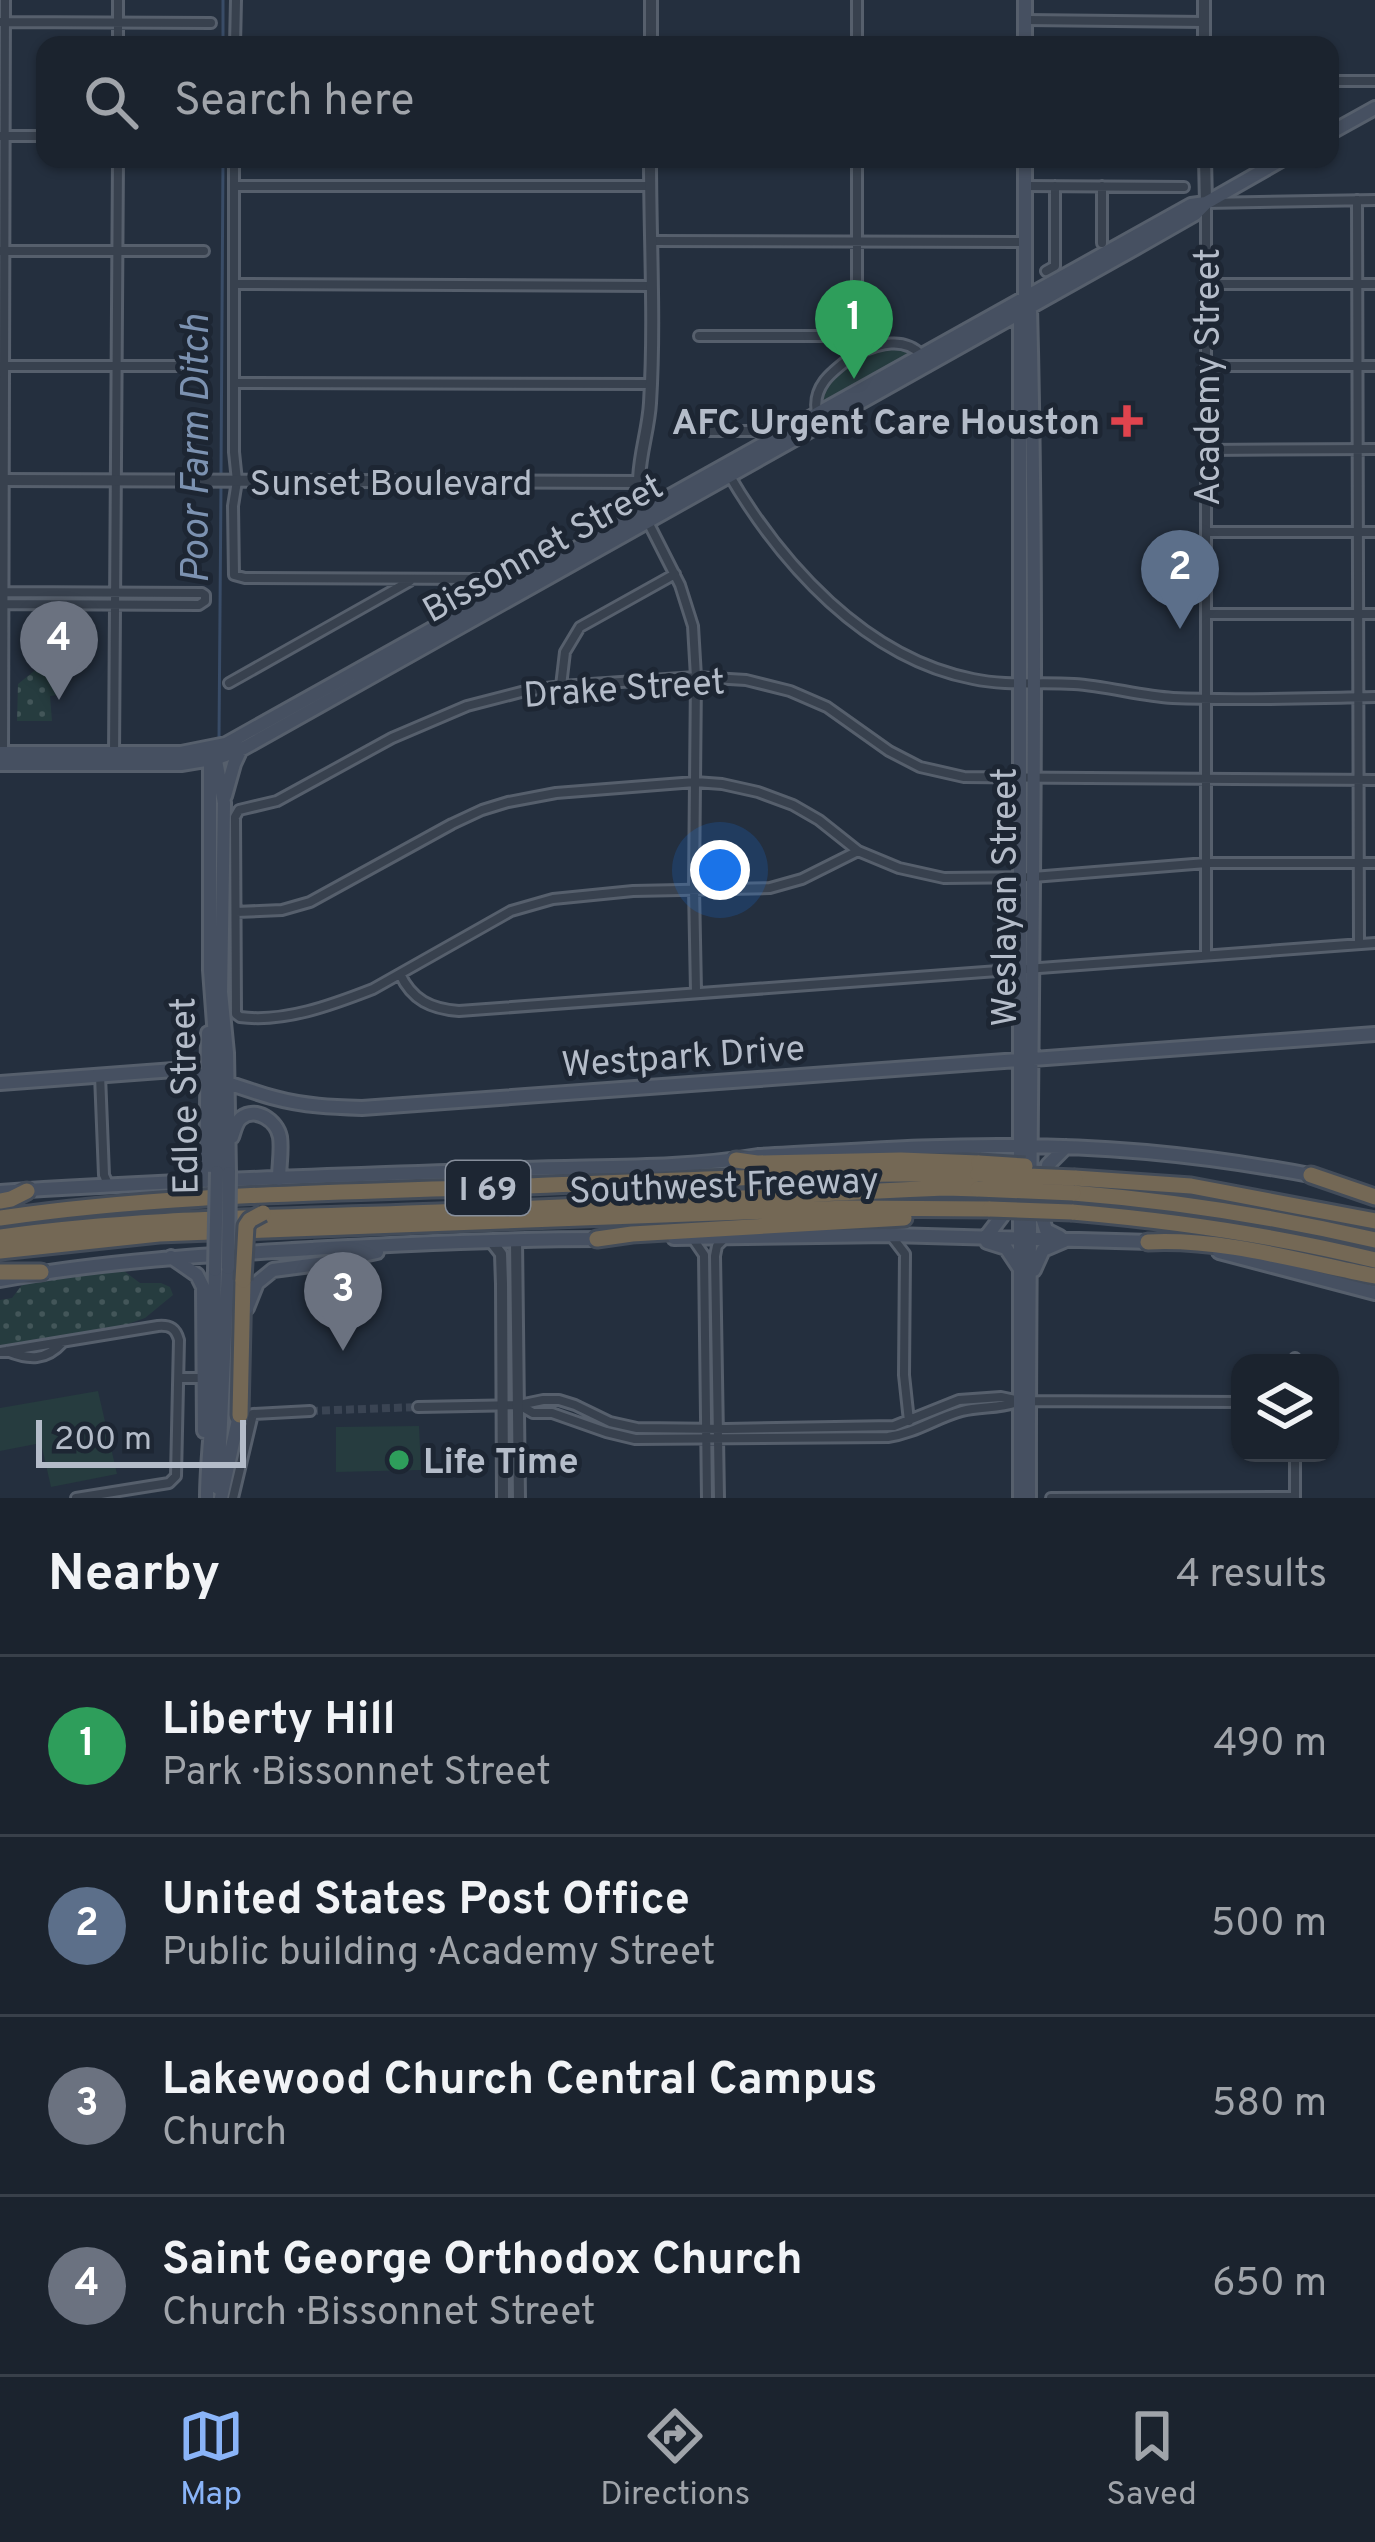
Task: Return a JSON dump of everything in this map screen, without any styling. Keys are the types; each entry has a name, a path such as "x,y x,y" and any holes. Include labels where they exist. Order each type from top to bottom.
{"highway":[{"path":"736,1160 901,1160 978,1175 1074,1180 1149,1199 1375,1240"},
{"name":"Southwest Freeway","path":"0,1218 279,1195 874,1174 978,1175"},
{"path":"0,1235 164,1221 716,1198 978,1175 1191,1186 1375,1221"},
{"path":"1311,1175 1375,1193"},
{"path":"0,1197 11,1199 27,1190"},
{"path":"0,1235 116,1220 716,1198"},
{"path":"597,1239 925,1216 948,1208"},
{"name":"Southwest Freeway","path":"0,1251 159,1234 948,1208 1165,1220 1375,1259"},
{"path":"247,1414 242,1280 246,1226 263,1214"},
{"path":"1148,1242 1240,1250 1375,1276"},
{"path":"0,1276 40,1273"}],"main road":[{"path":"1025,0 1025,36"},
{"path":"1339,128 1375,108"},
{"name":"Weslayan Street","path":"1025,168 1026,1060 1032,1121 1026,1146"},
{"name":"Bissonnet Street","path":"1,759 212,756 241,749 353,681 1025,306 1191,205 1206,203 1267,168"},
{"name":"Bissonnet Street","path":"212,756 353,681"},
{"name":"Edloe Street","path":"220,1498 222,1215 229,1112 218,1080 224,803 241,749"},
{"name":"Edloe Street","path":"212,756 224,803"},
{"name":"Edloe Street","path":"212,756 223,914 210,990 225,1145"},
{"name":"Westpark Drive","path":"0,1083 174,1070 307,1105 376,1107 1375,1034"},
{"name":"Weslayan Street","path":"1020,1498 1030,1282 1025,1237 1026,1146 1019,1110 1026,1060"},
{"path":"206,1180 218,1080"},
{"path":"229,1112 238,1100 262,1094"},
{"path":"986,1146 1007,1133 1019,1110"},
{"path":"225,1145 241,1118 265,1117 279,1135 279,1179"},
{"path":"1032,1121 1041,1134 1066,1147"},
{"path":"986,1146 1000,1159 1002,1216 986,1237"},
{"path":"27,1190 986,1146 1202,1157 1311,1175"},
{"path":"1066,1147 1048,1165 1042,1217 1050,1234 1068,1239"},
{"path":"40,1273 170,1257 516,1240 1025,1237 1148,1242 1246,1258 1375,1293"},
{"name":"Weslayan Street","path":"1025,1237 1020,1270 1029,1498"},
{"path":"968,1238 1006,1248 1020,1270"},
{"path":"1030,1282 1042,1250 1068,1239"},
{"path":"220,1498 247,1414 247,1306 257,1283 273,1270 419,1244"},
{"path":"170,1257 201,1280 207,1460"},
{"name":"Edloe Street","path":"207,1498 220,1336"}],"street":[{"path":"1,759 5,0"},
{"path":"118,0 118,36"},
{"path":"235,36 236,0"},
{"path":"651,0 651,36"},
{"path":"857,0 857,36"},
{"path":"1204,0 1204,36"},
{"path":"1025,20 1204,22"},
{"path":"2,22 211,23"},
{"path":"1339,81 1375,81"},
{"path":"2,136 36,136"},
{"path":"114,759 118,168"},
{"path":"235,168 234,575 490,579"},
{"path":"650,168 650,407 639,482 646,517 686,599 693,626 696,992"},
{"path":"857,168 857,353"},
{"name":"Academy Street","path":"1205,168 1206,955"},
{"path":"1238,184 1251,200"},
{"path":"234,186 650,186"},
{"path":"1025,186 1184,187"},
{"path":"1046,272 1055,266 1055,186"},
{"path":"1102,186 1102,243"},
{"path":"1357,200 1359,944"},
{"path":"1206,203 1375,200"},
{"path":"651,241 1025,242"},
{"path":"2,251 204,251"},
{"path":"235,284 650,286"},
{"path":"1206,284 1375,284"},
{"path":"699,336 858,336"},
{"path":"818,419 815,399 822,382 857,353 898,343 911,346 925,360"},
{"path":"2,366 202,366"},
{"path":"1206,366 1375,366"},
{"path":"234,383 650,384"},
{"path":"708,431 762,431 780,441"},
{"path":"1206,450 1375,449"},
{"path":"727,471 758,523 818,591 906,655 950,674 990,682 1073,684 1206,698 1375,697"},
{"name":"Sunset Boulevard","path":"2,481 639,482"},
{"path":"1206,532 1375,532"},
{"path":"561,686 565,652 580,627 675,574"},
{"path":"363,578 370,586 371,603"},
{"path":"229,682 415,578"},
{"path":"2,592 202,593 205,601 200,605 2,604"},
{"path":"1206,614 1375,614"},
{"name":"Drake Street","path":"236,813 277,801 438,716 497,698 561,686 696,677 768,684 811,700 844,717 889,751 938,773 964,777 1375,780"},
{"path":"223,914 282,910 310,902 452,824 508,802 695,782 758,792 819,820 858,851 899,868 944,878 1027,877 1206,863 1375,863"},
{"name":"Edloe Street","path":"236,813 223,914 240,1017 324,1006 400,974"},
{"path":"858,851 802,879 770,888 694,888 553,899 511,911 400,974 419,1000 451,1011 1375,943"},
{"path":"100,1075 108,1186"},
{"path":"891,1235 904,1254"},
{"path":"908,1434 904,1254 920,1236"},
{"path":"692,1238 704,1255 719,1498"},
{"path":"707,1498 710,1313 717,1246 725,1238"},
{"path":"503,1498 507,1288 516,1240"},
{"path":"491,1241 501,1254 518,1368 519,1498"},
{"path":"3,1352 168,1325 176,1331 176,1476 169,1483 76,1498"},
{"path":"179,1378 203,1378"},
{"path":"418,1407 559,1400 637,1428 888,1437 908,1434 958,1412 1025,1401"},
{"path":"519,1405 533,1413 552,1413 635,1439 706,1440 718,1434 894,1426 959,1400 1231,1402"},
{"path":"233,1498 247,1414 310,1411"},
{"path":"1051,1498 1295,1497 1295,1462"}],"green space":[{"path":"897,348 914,353 820,403 840,372 872,354"},
{"path":"39,667 56,667 56,680 62,681 63,694 50,696 52,721 17,721 18,684"},
{"path":"120,1268 140,1283 170,1287 173,1295 145,1318 117,1328 0,1348 0,1300 12,1298 25,1281"},
{"path":"98,1391 117,1474 51,1487 41,1443 0,1451 0,1408"},
{"path":"419,1426 421,1470 336,1472 336,1427"}],"waterway":[{"name":"Poor Farm Ditch","path":"223,0 223,36"},
{"name":"Poor Farm Ditch","path":"221,475 223,168"},
{"name":"Poor Farm Ditch","path":"219,739 221,484"}],"tunnel":[{"path":"310,1411 418,1407"}],"place":[{"name":"Liberty Hill","path":"854,379"},
{"name":"AFC Urgent Care Houston","path":"1127,421"},
{"name":"United States Post Office","path":"1180,629"},
{"name":"Saint George Orthodox Church","path":"59,700"},
{"name":"Lakewood Church Central Campus","path":"343,1351"},
{"name":"Life Time","path":"399,1460"}]}
